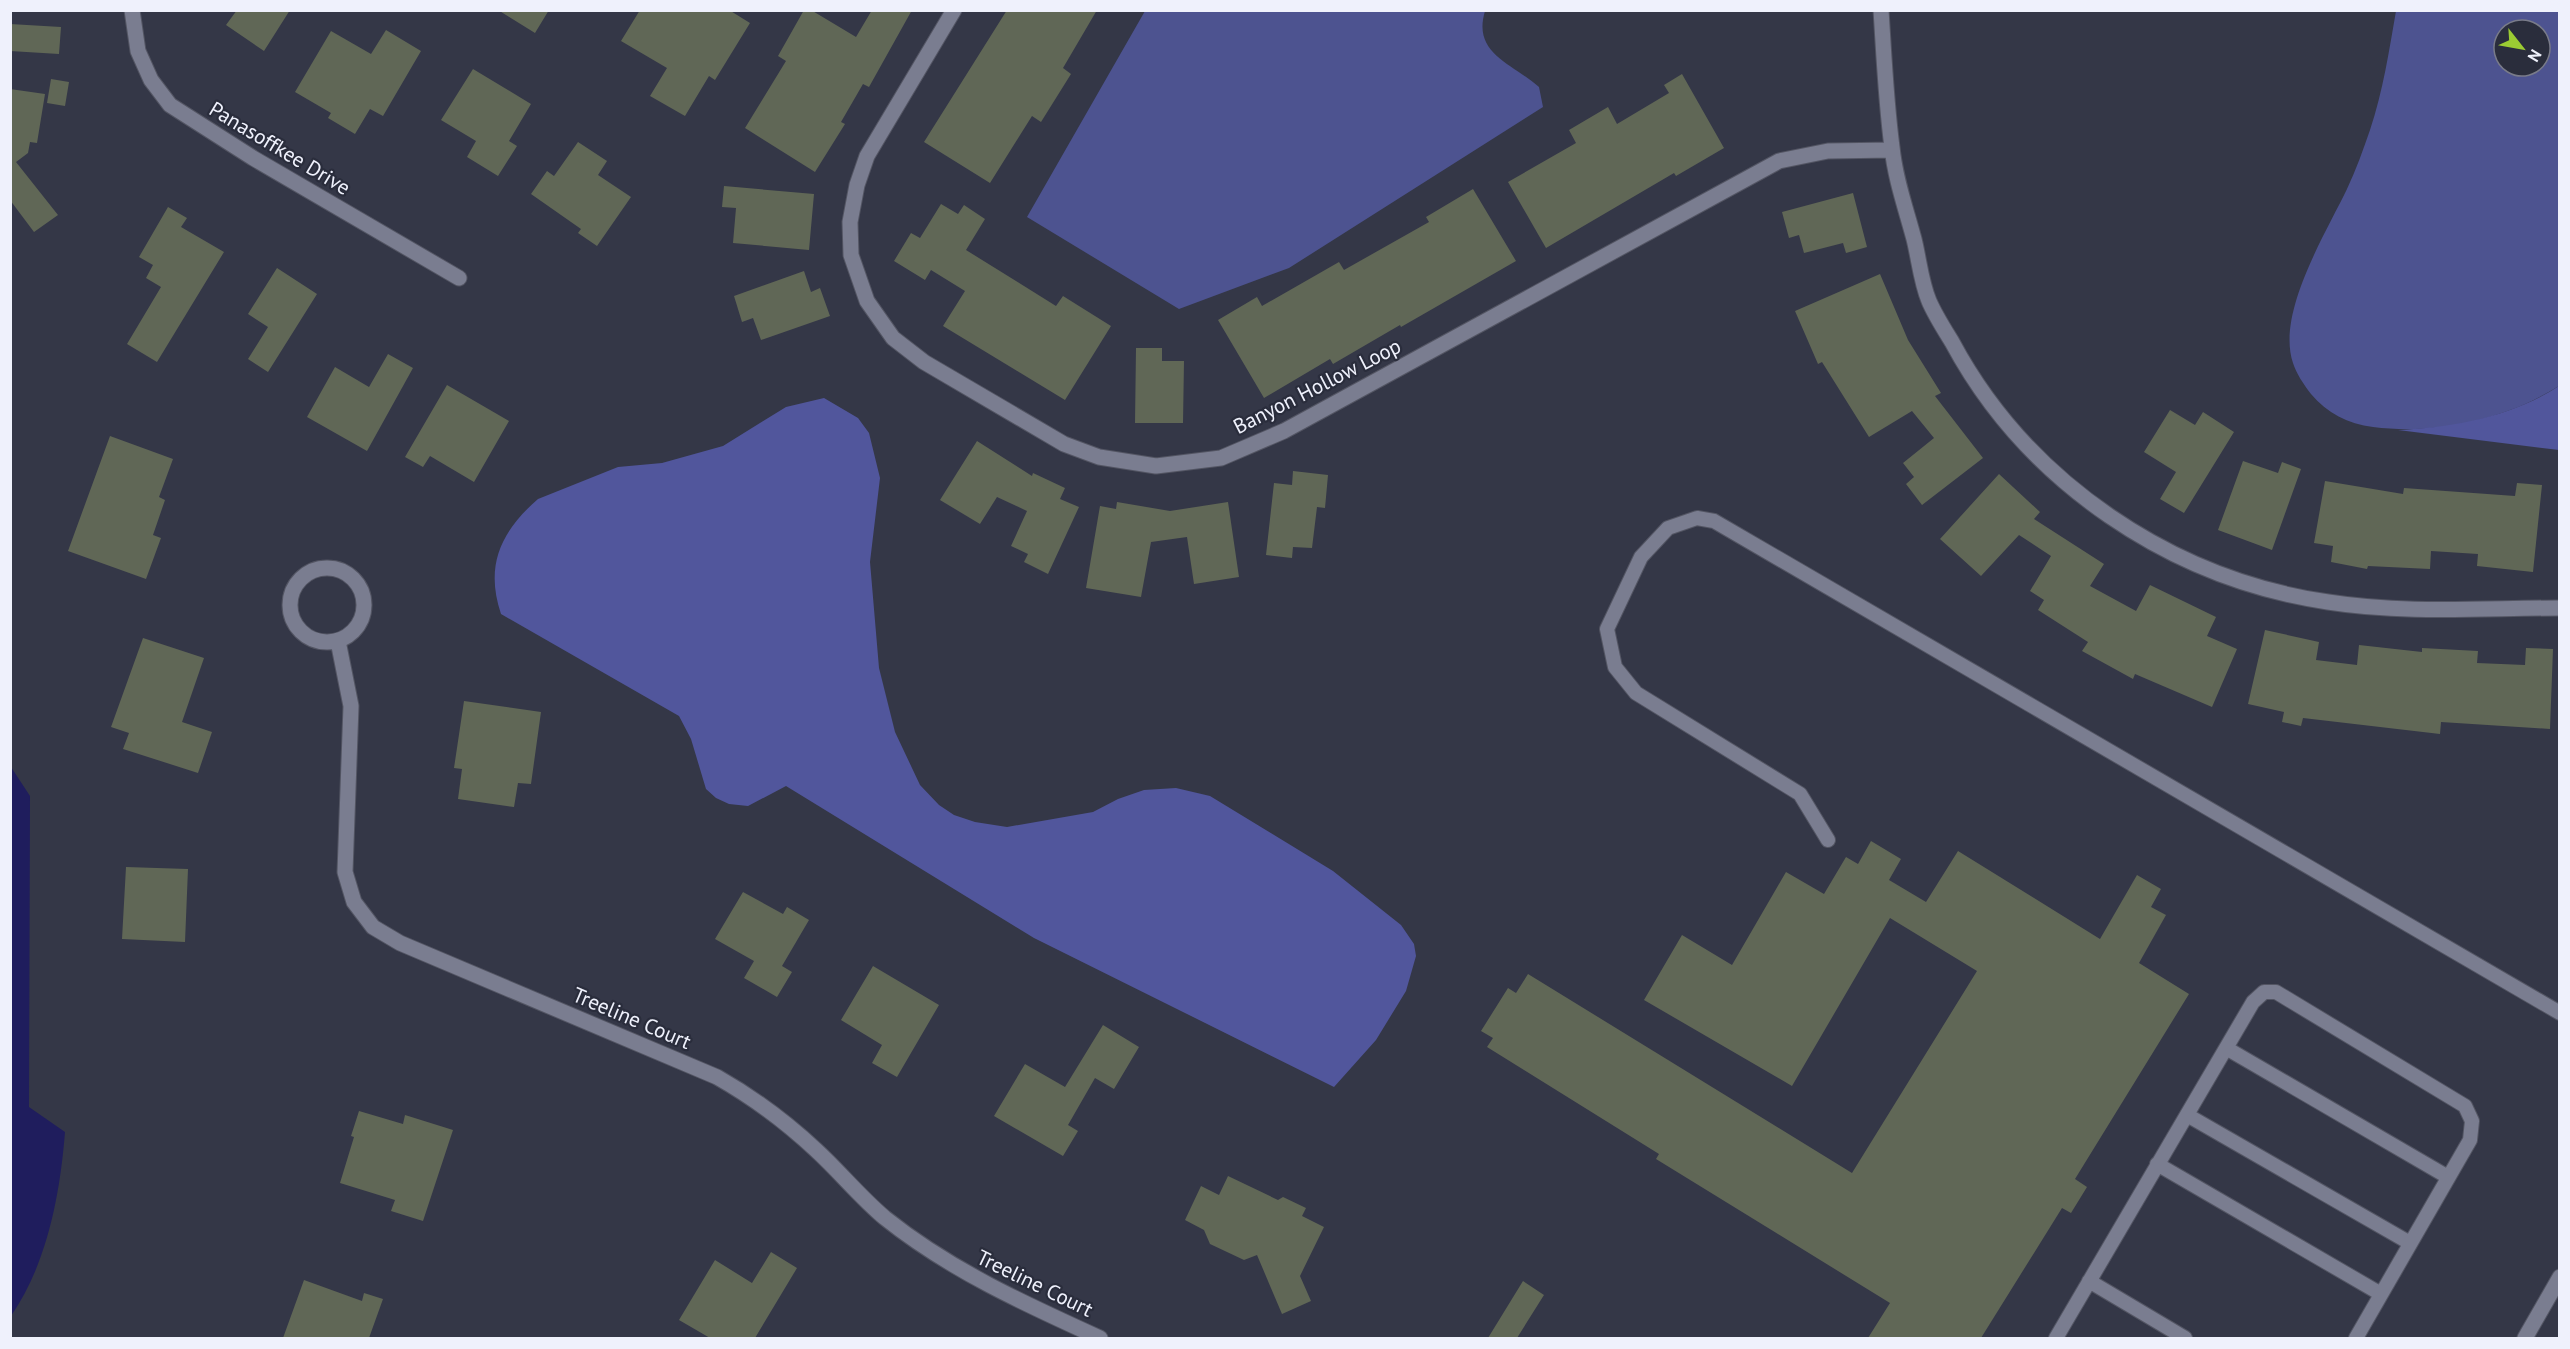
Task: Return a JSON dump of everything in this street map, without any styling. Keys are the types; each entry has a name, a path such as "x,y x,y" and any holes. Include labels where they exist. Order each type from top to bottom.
{"street":[{"name":"Panasoffkee Drive","path":"132,10 138,51 151,80 170,105 253,159 459,278"},
{"name":"Banyon Hollow Loop","path":"954,10 867,156 857,185 850,222 851,255 867,301 893,338 924,362 1064,444 1099,457 1145,464 1156,465 1221,458 1284,431 1779,161 1828,151 1892,150"},
{"path":"1881,10 1892,150 1929,300 1961,360 1997,415 2056,476 2118,521 2197,566 2260,588 2328,602 2398,608 2559,608"},
{"path":"323,568 336,569 348,574 360,588 364,600 361,620 354,631 338,641 326,643 311,639 294,621 291,600 294,589 311,572 323,568"},
{"name":"Treeline Court","path":"338,641 351,706 345,872 354,902 373,927 400,943 717,1077 781,1118 818,1152 863,1199 934,1254 985,1284 1100,1338"},
{"path":"2525,1338 2559,1277"}],"lane":[{"path":"1828,840 1800,794 1636,693 1615,667 1607,629 1641,557 1668,528 1697,518 1714,521 2559,1013"},
{"path":"2062,1336 2089,1281 2253,1002 2264,992 2276,992 2465,1106 2472,1121 2470,1140 2356,1338"},
{"path":"2226,1048 2448,1177"},
{"path":"2187,1115 2410,1243"},
{"path":"2157,1164 2381,1294"},
{"path":"2089,1281 2185,1338"}],"shaded area":[{"path":"1145,11 1485,11 1482,26 1489,48 1539,87 1543,107 1289,268 1179,309 1027,217"},
{"path":"2396,11 2559,11 2559,386 2538,398 2493,416 2445,427 2397,429 2373,427 2355,423 2324,407 2311,394 2296,371 2290,343 2291,321 2297,298 2316,250 2359,160 2375,115"},
{"path":"2559,386 2559,450 2398,430 2461,423 2502,413 2541,397"},
{"path":"824,398 858,418 869,433 880,478 870,562 879,668 895,732 920,785 939,805 954,815 975,822 1007,827 1093,812 1118,799 1144,790 1176,788 1210,796 1333,871 1401,925 1414,944 1416,956 1406,991 1376,1040 1334,1087 1034,938 786,786 748,806 729,804 716,798 706,789 691,739 679,716 501,614 496,597 495,580 499,551 514,524 538,499 618,467 662,463 723,446 786,407"},
{"path":"11,767 30,796 29,1107 65,1132 60,1180 43,1252 11,1316"}],"building":[{"path":"237,10 290,10 264,51 226,25"},
{"path":"498,10 549,10 535,33"},
{"path":"640,10 729,10 750,23 715,80 709,76 685,116 650,96 667,68 621,41"},
{"path":"804,10 811,10 856,37 872,10 912,10 869,87 863,84 841,122 845,124 815,172 745,128 786,61 778,56"},
{"path":"1007,10 1097,10 1063,68 1071,74 1041,122 1032,116 990,183 924,142"},
{"path":"10,24 61,27 59,54 10,51"},
{"path":"386,30 421,51 383,116 370,109 355,134 328,118 331,113 295,92 331,31 371,54"},
{"path":"473,69 531,104 509,141 517,146 498,176 467,157 476,141 441,120"},
{"path":"1682,74 1724,148 1676,176 1674,173 1546,248 1508,182 1576,143 1569,130 1608,107 1617,124 1669,93 1664,85"},
{"path":"51,79 69,82 65,106 47,103"},
{"path":"10,89 45,94 37,143 30,142 28,153 16,162 58,215 34,232 10,200"},
{"path":"578,142 607,161 598,175 631,197 597,246 578,233 581,229 531,194 547,171 554,176"},
{"path":"724,186 814,194 809,250 733,243 736,208 722,207"},
{"path":"1473,189 1516,261 1333,364 1330,359 1264,398 1218,320 1257,297 1262,306 1339,262 1344,270 1429,222 1426,217"},
{"path":"1853,193 1867,247 1846,253 1843,243 1804,253 1799,235 1789,238 1782,212"},
{"path":"941,204 958,214 964,205 985,219 966,250 1056,306 1063,296 1111,326 1065,400 943,326 965,291 931,270 925,280 894,261 911,233 920,238"},
{"path":"168,207 187,218 181,227 224,252 157,362 127,344 161,287 146,278 153,265 139,257"},
{"path":"277,268 317,294 268,372 248,359 268,327 248,314"},
{"path":"804,271 811,292 820,288 830,316 761,340 753,318 742,322 734,296"},
{"path":"1880,274 1908,340 1941,393 1935,396 1983,458 1922,505 1906,484 1914,477 1903,463 1934,438 1912,411 1869,437 1822,362 1818,364 1795,311"},
{"path":"1136,348 1162,348 1162,361 1184,361 1183,423 1135,423"},
{"path":"388,354 413,368 367,451 307,417 335,367 369,387"},
{"path":"447,385 509,421 474,482 430,456 423,467 405,457"},
{"path":"2170,410 2195,425 2203,412 2234,432 2184,513 2160,499 2176,472 2144,452"},
{"path":"110,436 173,459 159,497 165,500 153,535 161,538 146,579 68,551"},
{"path":"977,441 1032,476 1033,473 1065,488 1060,499 1079,507 1048,574 1024,562 1028,554 1011,546 1027,511 997,497 980,524 940,500"},
{"path":"2243,461 2278,473 2282,462 2301,469 2272,550 2218,530"},
{"path":"1293,471 1328,475 1325,508 1317,507 1312,548 1293,547 1292,558 1266,555 1274,483 1292,485"},
{"path":"1999,474 2040,512 2034,519 2104,564 2090,586 2136,611 2150,585 2216,617 2207,636 2237,649 2212,707 2135,674 2133,679 2082,651 2088,642 2038,610 2044,600 2030,591 2051,556 2019,535 1981,576 1940,539"},
{"path":"2325,481 2403,494 2404,488 2515,496 2517,483 2542,485 2533,572 2477,566 2478,554 2431,551 2430,569 2368,566 2367,569 2331,562 2333,546 2314,543"},
{"path":"1117,502 1170,511 1228,502 1239,577 1194,584 1187,537 1151,542 1141,597 1086,588 1100,506 1116,509"},
{"path":"2265,630 2319,642 2316,660 2357,665 2359,645 2422,652 2422,648 2478,651 2477,663 2525,665 2526,648 2553,649 2550,729 2441,722 2440,734 2303,718 2301,726 2282,722 2284,712 2248,704"},
{"path":"143,638 204,658 182,722 212,732 198,773 123,749 129,733 111,727"},
{"path":"464,701 541,712 531,784 518,783 514,807 458,799 462,769 454,768"},
{"path":"1871,841 1901,859 1889,880 1926,902 1958,851 2100,939 2137,875 2161,889 2151,907 2166,915 2139,963 2189,994 2075,1179 2087,1187 2071,1213 2062,1208 1981,1338 1868,1338 1890,1303 1656,1159 1659,1154 1487,1047 1493,1038 1481,1031 1508,988 1516,993 1528,974 1852,1173 1977,971 1890,918 1792,1086 1644,1000 1682,935 1732,965 1786,872 1824,894 1846,857 1858,864"},
{"path":"126,867 188,869 185,942 122,939"},
{"path":"743,892 783,914 787,907 809,920 782,966 792,972 777,997 744,978 754,961 715,939"},
{"path":"873,966 939,1005 897,1077 872,1063 882,1045 841,1020"},
{"path":"1103,1025 1139,1047 1114,1089 1095,1078 1068,1125 1078,1131 1063,1156 994,1116 1025,1064 1065,1087"},
{"path":"359,1111 403,1124 405,1115 453,1130 423,1221 391,1211 395,1200 340,1183"},
{"path":"1228,1176 1278,1200 1283,1197 1306,1208 1302,1216 1324,1227 1300,1276 1311,1301 1282,1314 1257,1255 1244,1260 1210,1244 1204,1230 1185,1220 1201,1186 1219,1195"},
{"path":"771,1252 797,1268 755,1338 710,1338 679,1320 715,1260 752,1283"},
{"path":"304,1280 362,1301 364,1293 383,1299 369,1338 283,1338"},
{"path":"1523,1281 1544,1295 1517,1338 1488,1338"}]}
